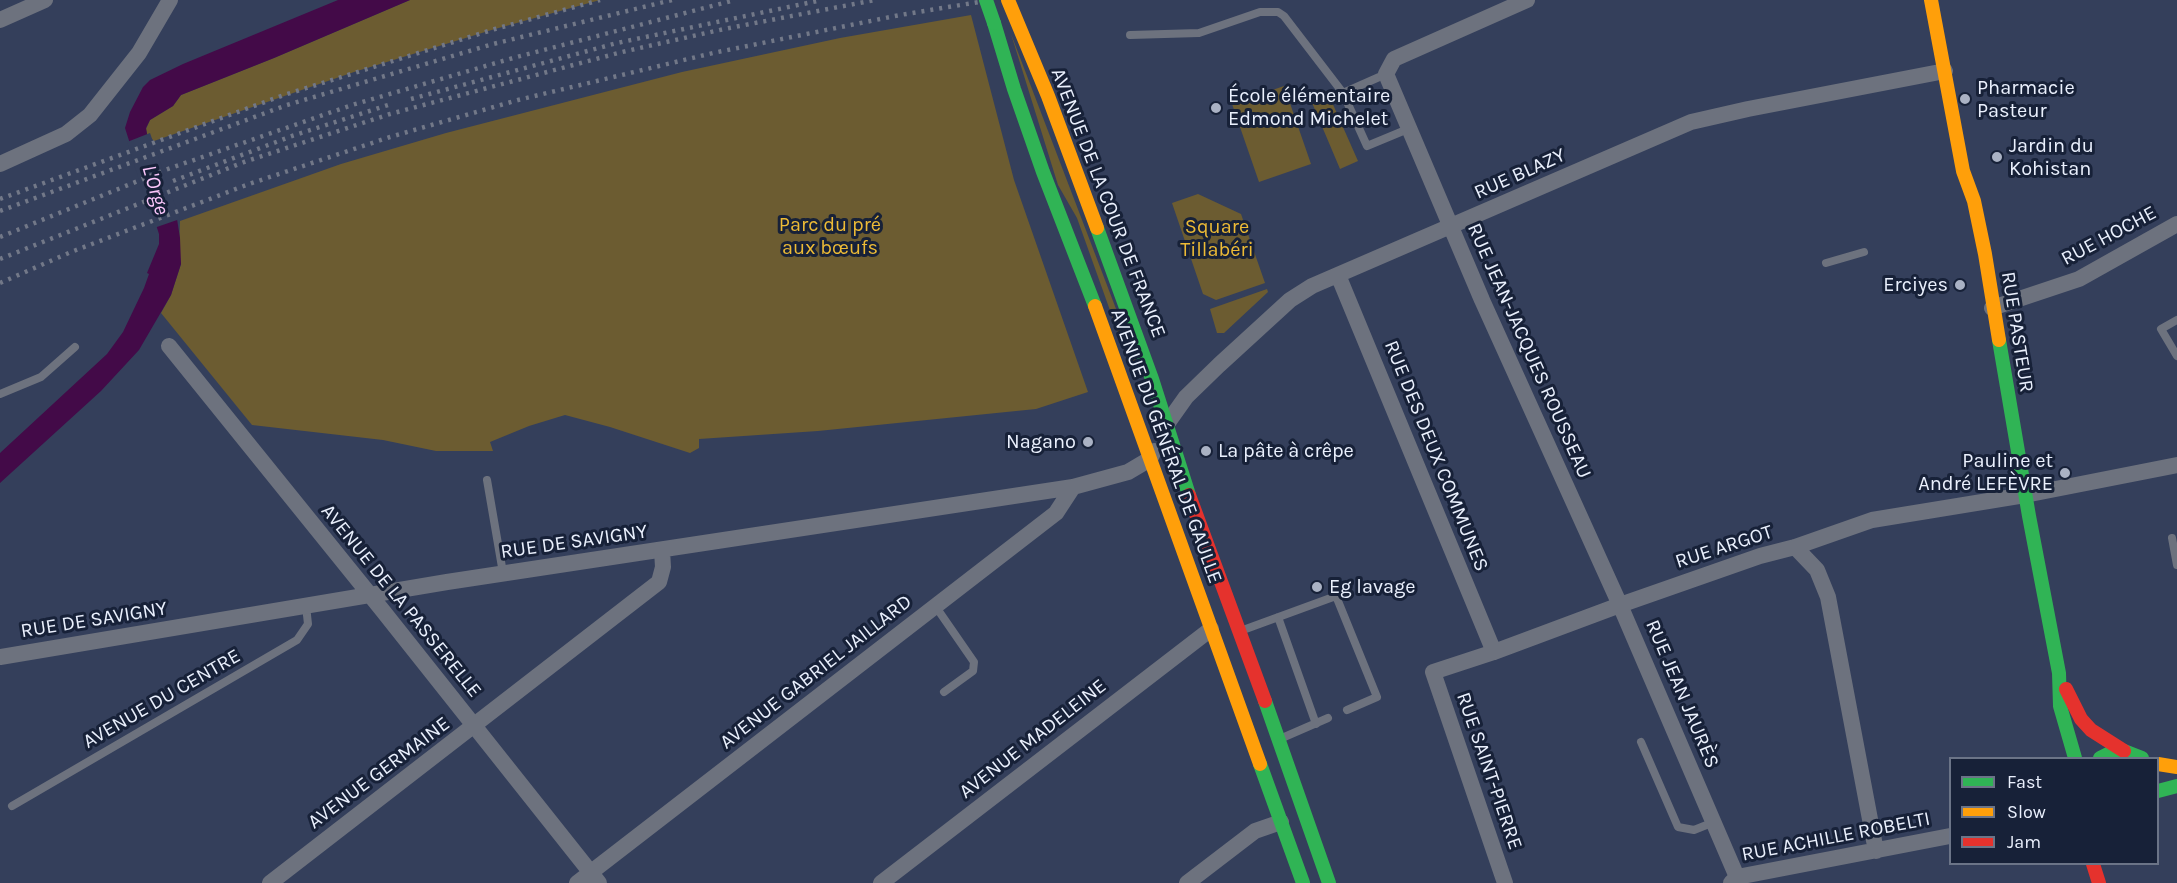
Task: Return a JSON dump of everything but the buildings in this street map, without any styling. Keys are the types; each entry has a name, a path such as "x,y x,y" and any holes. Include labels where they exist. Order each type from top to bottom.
{"main road":[{"name":"AVENUE DU GÉNÉRAL DE GAULLE","path":"986,0 1036,152 1084,276 1303,883"},
{"name":"RUE PASTEUR","path":"1931,0 1963,171 1977,215 2025,495 2059,673 2060,706 2074,757"},
{"name":"AVENUE DE LA COUR DE FRANCE","path":"1010,6 1048,96 1166,422 1182,475 1279,740"},
{"name":"RUE PASTEUR","path":"2059,673 2081,719 2091,730 2124,751 2139,757"},
{"path":"1279,740 1329,883"},
{"path":"2103,757 2110,753 2124,751"},
{"path":"2159,764 2177,767"}],"street":[{"path":"0,20 45,0"},
{"path":"0,164 66,134 90,115 139,53 170,0"},
{"path":"1388,68 1394,58 1527,0"},
{"name":"RUE JEAN-JACQUES ROUSSEAU","path":"1388,68 1408,129 1583,523"},
{"name":"RUE BLAZY","path":"1166,422 1186,397 1290,300 1312,286 1691,122 1945,71"},
{"name":"RUE HOCHE","path":"1992,308 2079,279 2177,224"},
{"name":"RUE DES DEUX COMMUNES","path":"1338,275 1494,652"},
{"name":"AVENUE DE LA PASSERELLE","path":"169,346 595,878"},
{"path":"1150,459 1166,422"},
{"name":"RUE DE SAVIGNY","path":"0,657 503,573 1073,487 1128,472 1150,459"},
{"path":"1795,547 1872,520 2025,495 2177,465"},
{"name":"AVENUE GABRIEL JAILLARD","path":"577,883 595,878 1056,513 1073,487"},
{"name":"RUE JEAN JAURÈS","path":"1583,523 1714,822 1736,881"},
{"name":"RUE ARGOT","path":"1433,672 1760,555 1795,547 1817,570 1828,597 1876,851"},
{"name":"AVENUE GERMAINE","path":"270,883 659,582 663,567 662,550"},
{"name":"AVENUE MADELEINE","path":"881,883 1211,629"},
{"name":"RUE SAINT-PIERRE","path":"1433,672 1505,883"},
{"path":"1188,883 1255,831 1281,822"},
{"name":"RUE ACHILLE ROBELTI","path":"1736,881 1949,836"}],"lane":[{"path":"1130,35 1199,33 1260,12 1278,12 1284,16 1342,93 1367,146 1408,129"},
{"path":"1342,93 1388,68"},
{"path":"1826,263 1864,252"},
{"path":"2177,320 2161,329 2177,356"},
{"path":"0,394 41,377 75,348"},
{"path":"487,480 503,573"},
{"path":"2172,538 2177,565"},
{"path":"1239,632 1336,596 1377,697 1347,710"},
{"name":"AVENUE DU CENTRE","path":"12,806 297,640 308,624 306,606"},
{"path":"936,607 974,662 973,671 944,692"},
{"path":"1278,617 1316,724"},
{"path":"1279,740 1328,718"},
{"path":"1641,742 1678,827 1694,830 1714,822"}],"green space":[{"path":"410,0 600,0 354,72 154,141 147,134 146,129 150,120 173,106 181,95"},
{"name":"Parc du pré aux bœufs","path":"971,15 1014,180 1088,392 1036,409 818,431 699,439 699,448 690,453 565,415 529,426 490,442 493,451 436,451 383,440 252,425 161,313 171,295 181,264 180,221 341,164 446,133 682,72 840,38"},
{"path":"1011,34 1139,369 1132,372 1077,218 1058,185"},
{"path":"1284,86 1311,164 1259,182 1232,104"},
{"path":"1327,91 1358,161 1340,169 1310,98"},
{"name":"Square Tillabéri","path":"1198,194 1241,214 1265,283 1216,300 1203,294 1172,203"},
{"path":"1267,289 1268,292 1224,333 1217,333 1210,309"}],"water":[{"name":"L'Orge","path":"338,0 410,0 181,95 173,106 150,120 146,128 147,134 177,219 180,238 181,264 171,295 139,350 101,391 0,483 0,453 107,354 123,332 144,288 149,274 147,273 159,244 159,234 125,128 130,112 143,87 150,80 183,64"}],"pier":[{"path":"150,133 180,219 154,228 127,142"}],"railway":[{"path":"0,199 284,95 495,29 600,0"},
{"path":"0,211 287,105 493,44 672,0"},
{"path":"0,237 165,170 352,105 513,58 735,0"},
{"path":"411,99 617,43 822,0"},
{"path":"0,259 244,162 390,114 622,52 724,29 875,0"},
{"path":"0,283 71,252 249,184 390,137 518,100 713,53 900,15 991,0"},
{"path":"173,181 292,136 388,105"}],"traffic: fast":[{"path":"986,0 994,23"},
{"path":"994,23 1043,172 1095,306"},
{"path":"1097,228 1152,379 1189,495"},
{"path":"1999,340 2059,673 2060,706 2075,757"},
{"path":"1265,701 1329,883"},
{"path":"2102,757 2124,751 2139,757"},
{"path":"1260,764 1303,883"},
{"path":"2159,791 2177,786"}],"traffic: slow":[{"path":"1008,0 1048,96 1097,228"},
{"path":"1931,0 1963,171 1974,201 1985,254 1999,340"},
{"path":"1095,306 1260,764"},
{"path":"2159,764 2177,767"}],"traffic: jam":[{"path":"1189,495 1265,701"},
{"path":"2066,689 2081,719 2091,730 2124,751"},
{"path":"2093,865 2099,883"}],"place":[{"name":"Pharmacie Pasteur","path":"1965,99"},
{"name":"École élémentaire Edmond Michelet","path":"1216,108"},
{"name":"Jardin du Kohistan","path":"1997,157"},
{"name":"Erciyes","path":"1960,285"},
{"name":"Nagano","path":"1088,442"},
{"name":"La pâte à crêpe","path":"1206,451"},
{"name":"Pauline et André LEFÈVRE","path":"2065,473"},
{"name":"Eg lavage","path":"1317,587"}]}
